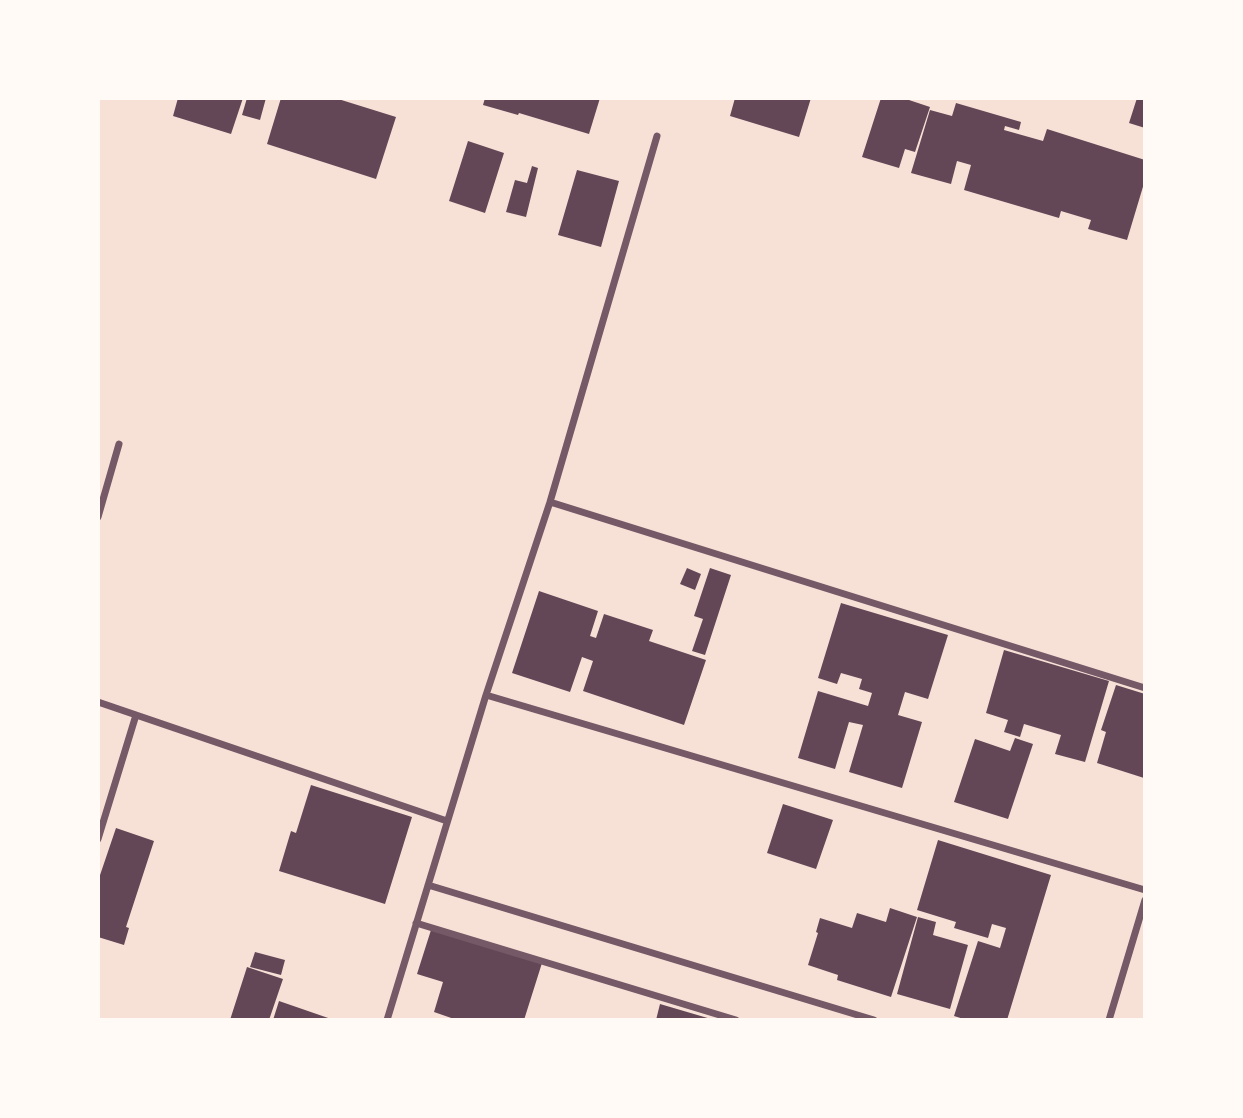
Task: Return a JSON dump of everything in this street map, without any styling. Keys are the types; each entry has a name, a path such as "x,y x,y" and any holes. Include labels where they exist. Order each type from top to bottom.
{"street":[{"path":"387,1020 486,695 550,502 657,136"},
{"path":"98,517 119,444"},
{"path":"550,502 1145,688"},
{"path":"486,695 1145,890"},
{"path":"98,702 447,821"},
{"path":"98,839 136,715"},
{"path":"428,885 874,1020"},
{"path":"1109,1020 1145,900"},
{"path":"416,923 736,1020"}],"building":[{"path":"178,98 243,98 231,134 173,116"},
{"path":"247,98 266,98 260,120 242,115"},
{"path":"281,98 335,98 396,117 376,179 267,144"},
{"path":"485,98 600,98 589,134 483,105"},
{"path":"735,98 811,98 799,137 730,116"},
{"path":"881,98 903,98 930,107 915,152 905,149 899,168 862,157"},
{"path":"1137,98 1145,98 1145,128 1129,123"},
{"path":"956,103 1021,122 1019,130 1005,126 1004,130 1043,141 1047,129 1145,160 1145,180 1127,240 1088,229 1091,220 1061,211 1059,218 964,190 971,165 957,161 951,184 911,173 930,110 952,116"},
{"path":"468,141 504,153 485,213 449,201"},
{"path":"532,166 538,168 526,217 506,212 515,180 527,183"},
{"path":"577,170 619,181 601,247 558,235"},
{"path":"687,568 701,574 695,590 680,584"},
{"path":"710,568 731,575 705,655 692,651 703,619 694,616"},
{"path":"539,591 598,611 590,636 596,638 604,614 653,630 649,641 706,660 684,725 583,691 593,661 582,657 570,692 512,673"},
{"path":"841,603 948,635 928,699 905,692 898,715 922,722 902,788 849,772 863,725 849,722 835,769 798,758 818,691 868,706 872,693 859,689 862,679 841,673 837,684 818,678"},
{"path":"1004,650 1109,681 1085,762 1055,754 1061,735 1024,724 1020,737 1004,732 1008,720 986,713"},
{"path":"1116,685 1145,694 1144,778 1097,763 1106,732 1101,730"},
{"path":"1015,738 1033,744 1008,819 954,802 975,739 1010,751"},
{"path":"311,785 412,817 385,904 279,871 291,831 296,833"},
{"path":"783,804 833,820 816,869 767,853"},
{"path":"116,828 154,841 126,927 129,928 124,945 98,937 98,881"},
{"path":"938,840 1051,875 1007,1020 967,1020 954,1016 978,941 1000,948 1006,928 992,924 988,938 954,928 956,922 917,910"},
{"path":"890,908 917,917 891,997 837,980 838,975 808,965 820,918 852,928 857,913 886,922"},
{"path":"918,917 936,922 933,935 968,945 950,1009 897,994"},
{"path":"431,930 542,963 524,1020 457,1020 434,1012 443,982 417,974"},
{"path":"255,952 285,960 281,975 250,967"},
{"path":"247,967 283,979 269,1020 230,1020"},
{"path":"279,1001 334,1020 273,1020"},
{"path":"660,1004 711,1019 711,1020 656,1020"}]}
